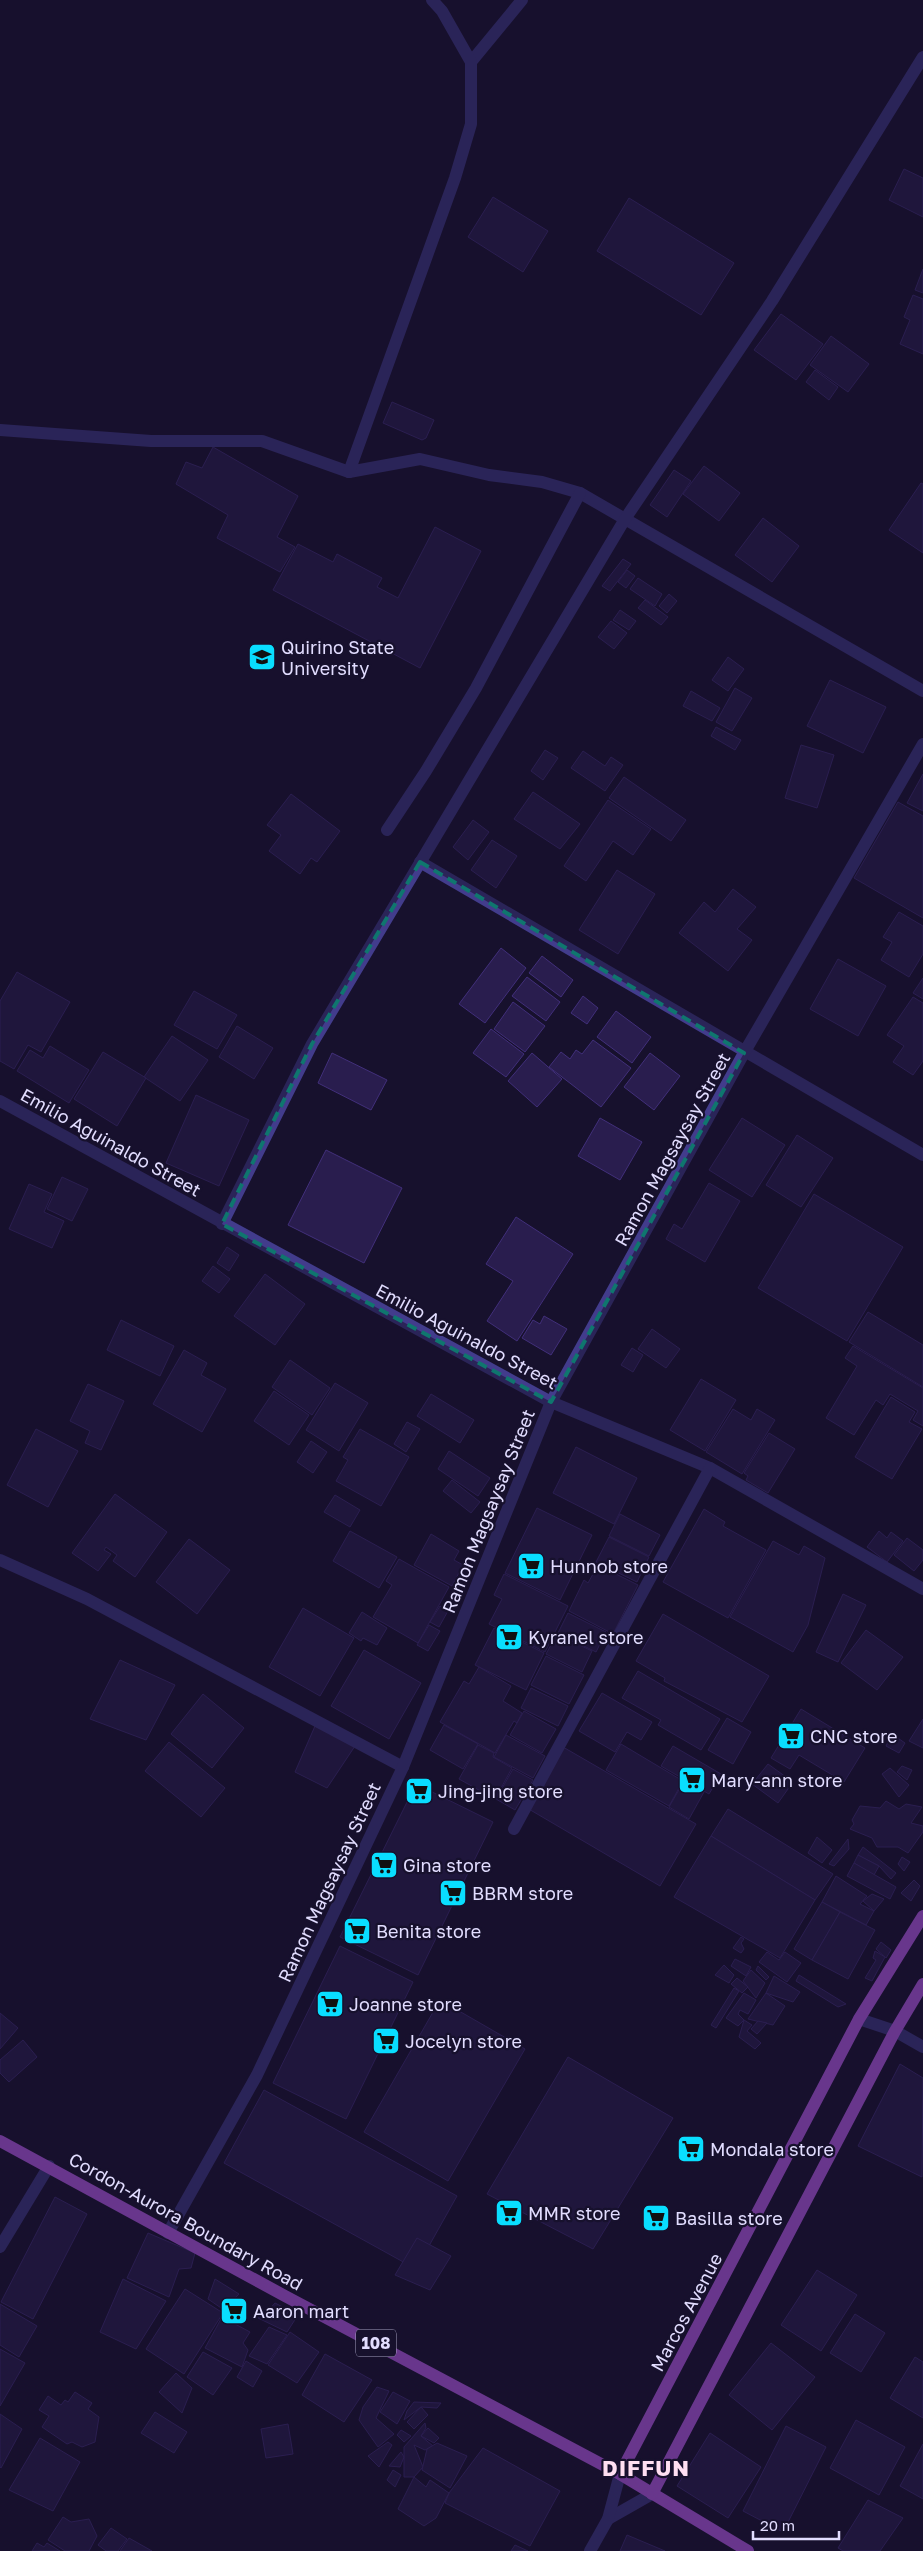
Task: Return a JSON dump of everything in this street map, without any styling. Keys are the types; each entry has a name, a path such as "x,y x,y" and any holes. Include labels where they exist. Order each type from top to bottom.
{"main road":[{"name":"Marcos Avenue","path":"620,2474 859,2018 923,1916"},
{"path":"652,2494 895,2031 923,1984"},
{"name":"Cordon-Aurora Boundary Road","path":"0,2140 168,2233 620,2474 748,2551"}],"street":[{"path":"350,472 455,178 471,124 471,62 442,11 432,0"},
{"path":"471,62 522,0"},
{"path":"222,1224 312,1044 625,518 772,300 923,57"},
{"path":"0,430 151,441 262,441 350,472 420,459 489,476 542,482 580,493 923,690"},
{"path":"387,830 426,771 476,688 580,493"},
{"name":"Ramon Magsaysay Street","path":"168,2233 257,2075 403,1767 551,1402 744,1053 923,744"},
{"path":"420,862 744,1053 923,1155"},
{"name":"Emilio Aguinaldo Street","path":"0,1101 222,1224 551,1402 710,1468 923,1589"},
{"path":"514,1829 710,1468"},
{"path":"0,1560 87,1599 403,1767"},
{"path":"859,2018 895,2031 923,2047"},
{"path":"0,2247 49,2166"},
{"name":"Marcos Avenue","path":"590,2551 608,2519 620,2474"},
{"path":"608,2519 652,2494"}],"highlighted area":[{"path":"420,862 744,1053 551,1402 222,1224 312,1044"}],"building":[{"path":"904,169 923,178 923,217 889,200"},
{"path":"493,197 548,231 523,272 468,237"},
{"path":"629,198 734,263 701,315 597,251"},
{"path":"923,269 923,293 915,290"},
{"path":"913,295 923,299 923,354 900,344 910,320 904,317"},
{"path":"781,314 823,344 796,380 754,350"},
{"path":"831,336 869,364 848,392 810,365"},
{"path":"815,370 838,387 829,400 806,382"},
{"path":"392,402 434,420 426,438 422,440 383,423"},
{"path":"213,447 298,496 277,537 295,547 280,572 217,538 228,515 176,484 186,462 202,468"},
{"path":"704,466 740,493 719,521 683,494"},
{"path":"674,470 691,481 667,517 650,505"},
{"path":"921,483 923,484 923,553 889,530"},
{"path":"763,518 799,546 772,582 735,555"},
{"path":"435,527 481,551 420,668 273,590 298,544 333,562 337,554 382,578 377,587 398,598"},
{"path":"623,559 631,564 610,591 602,586"},
{"path":"627,570 635,576 626,588 618,582"},
{"path":"638,578 662,594 655,606 630,589"},
{"path":"669,594 677,601 667,613 659,606"},
{"path":"645,600 668,617 661,625 638,608"},
{"path":"620,610 636,621 629,630 613,620"},
{"path":"611,621 627,633 614,649 598,637"},
{"path":"728,657 744,669 728,691 712,680"},
{"path":"830,680 886,707 863,753 807,726"},
{"path":"735,688 752,698 732,731 716,722"},
{"path":"691,691 720,708 712,721 683,706"},
{"path":"716,727 741,740 735,750 711,736"},
{"path":"801,745 834,755 817,808 785,798"},
{"path":"545,750 558,758 543,780 531,771"},
{"path":"583,751 605,766 611,757 623,765 605,791 571,768"},
{"path":"923,774 923,811 907,803"},
{"path":"624,777 686,820 671,841 609,798"},
{"path":"533,792 580,824 560,849 514,819"},
{"path":"291,794 340,831 317,862 311,858 300,874 269,851 281,835 267,825"},
{"path":"608,800 651,829 633,855 613,841 586,881 564,866"},
{"path":"898,802 923,816 923,918 854,878"},
{"path":"473,820 489,832 468,860 453,847"},
{"path":"492,840 517,856 496,888 471,870"},
{"path":"617,870 655,894 618,954 579,930"},
{"path":"733,889 756,907 737,929 752,940 728,971 679,933 704,902 715,912"},
{"path":"899,912 923,926 923,954 909,977 881,960 892,942 883,937"},
{"path":"501,948 526,968 485,1023 459,1004"},
{"path":"542,956 573,980 561,997 529,973"},
{"path":"838,959 886,986 858,1036 810,1009"},
{"path":"17,972 70,1002 41,1052 28,1045 14,1069 0,1061 0,1001"},
{"path":"527,977 560,1002 546,1021 512,996"},
{"path":"923,978 923,999 913,993"},
{"path":"194,991 237,1015 217,1049 174,1025"},
{"path":"583,996 598,1008 587,1024 571,1013"},
{"path":"913,997 923,1003 923,1061 913,1075 893,1062 904,1046 887,1035"},
{"path":"513,1002 545,1026 525,1052 494,1029"},
{"path":"616,1011 651,1037 632,1063 597,1037"},
{"path":"237,1026 273,1048 254,1079 219,1057"},
{"path":"491,1029 524,1054 506,1077 473,1053"},
{"path":"172,1036 208,1060 180,1101 144,1077"},
{"path":"593,1040 631,1068 601,1107 549,1067 561,1052 570,1059 576,1050 582,1054"},
{"path":"50,1046 89,1070 69,1103 17,1071 30,1050 43,1058"},
{"path":"103,1052 146,1078 117,1126 74,1099"},
{"path":"332,1053 387,1080 371,1110 318,1083"},
{"path":"532,1053 562,1079 537,1107 508,1081"},
{"path":"650,1053 680,1076 654,1110 624,1087"},
{"path":"196,1095 249,1120 219,1186 166,1163"},
{"path":"600,1118 642,1142 620,1180 578,1156"},
{"path":"742,1118 785,1145 752,1197 709,1170"},
{"path":"797,1135 833,1158 801,1207 766,1185"},
{"path":"326,1150 402,1188 364,1263 288,1225"},
{"path":"62,1177 88,1189 72,1221 47,1209"},
{"path":"709,1183 740,1201 705,1262 666,1239 674,1224 682,1229"},
{"path":"29,1184 52,1194 44,1212 64,1221 52,1248 9,1229"},
{"path":"814,1194 903,1247 847,1341 758,1288"},
{"path":"516,1217 573,1254 517,1341 487,1321 513,1281 486,1264"},
{"path":"227,1247 239,1255 229,1271 217,1263"},
{"path":"213,1266 230,1279 219,1293 202,1281"},
{"path":"265,1274 305,1304 275,1345 234,1316"},
{"path":"868,1312 923,1345 923,1387 849,1342"},
{"path":"544,1316 567,1329 551,1355 522,1338 533,1320 540,1324"},
{"path":"121,1320 174,1346 160,1376 107,1350"},
{"path":"652,1329 680,1349 666,1368 638,1349"},
{"path":"853,1346 923,1388 923,1426 913,1420 918,1411 890,1394 883,1405 876,1400 854,1435 826,1418 857,1366 845,1358"},
{"path":"632,1348 643,1355 633,1372 621,1365"},
{"path":"184,1350 207,1363 201,1375 226,1389 202,1432 153,1404"},
{"path":"290,1360 330,1388 312,1415 272,1387"},
{"path":"701,1379 736,1400 705,1451 670,1430"},
{"path":"335,1383 368,1403 339,1451 306,1430"},
{"path":"88,1384 124,1401 101,1450 85,1443 90,1431 70,1421"},
{"path":"274,1391 309,1415 289,1445 254,1421"},
{"path":"431,1394 474,1420 460,1443 417,1416"},
{"path":"891,1397 915,1412 909,1422 922,1429 892,1479 855,1457"},
{"path":"733,1409 751,1420 757,1409 775,1420 742,1474 706,1452"},
{"path":"407,1422 420,1429 406,1452 394,1444"},
{"path":"36,1429 78,1451 48,1507 7,1485"},
{"path":"360,1429 409,1457 381,1506 336,1481 348,1460 343,1457"},
{"path":"769,1433 795,1449 768,1493 746,1480 748,1476 744,1473"},
{"path":"311,1441 327,1452 313,1473 297,1462"},
{"path":"576,1447 637,1478 614,1524 553,1493"},
{"path":"449,1451 490,1478 478,1496 438,1469"},
{"path":"452,1480 480,1502 471,1513 443,1491"},
{"path":"115,1494 167,1532 135,1577 113,1561 117,1555 106,1547 104,1550 111,1554 98,1571 72,1553"},
{"path":"335,1495 360,1510 350,1527 324,1512"},
{"path":"537,1508 592,1535 560,1600 505,1573"},
{"path":"704,1509 725,1522 723,1526 766,1550 728,1618 663,1582"},
{"path":"620,1514 660,1535 649,1556 609,1536"},
{"path":"350,1531 397,1557 379,1588 333,1561"},
{"path":"879,1531 887,1538 891,1532 903,1541 887,1562 867,1547"},
{"path":"431,1534 459,1551 454,1560 463,1565 452,1586 414,1565"},
{"path":"609,1537 649,1557 637,1582 596,1562"},
{"path":"907,1538 923,1550 923,1560 914,1571 894,1555"},
{"path":"189,1539 230,1570 197,1614 156,1582"},
{"path":"773,1541 799,1555 804,1546 825,1558 808,1625 793,1652 730,1617"},
{"path":"399,1559 449,1587 418,1643 373,1617 392,1585 386,1581"},
{"path":"598,1565 638,1585 613,1634 569,1611 584,1580 588,1583"},
{"path":"504,1574 568,1606 545,1652 489,1624 502,1599 494,1595"},
{"path":"843,1594 866,1605 838,1662 816,1652"},
{"path":"440,1606 448,1611 439,1627 430,1622"},
{"path":"303,1608 354,1638 320,1696 269,1667"},
{"path":"362,1612 387,1628 377,1645 363,1638 361,1641 349,1633"},
{"path":"568,1613 606,1632 596,1652 558,1633"},
{"path":"663,1614 769,1676 742,1722 664,1681 665,1678 636,1661"},
{"path":"429,1625 440,1631 428,1651 417,1645"},
{"path":"494,1628 544,1653 526,1690 475,1665"},
{"path":"866,1630 903,1657 877,1690 841,1663"},
{"path":"557,1634 592,1651 582,1672 546,1654"},
{"path":"364,1650 421,1683 389,1739 331,1706"},
{"path":"546,1656 584,1675 569,1704 531,1685"},
{"path":"120,1660 175,1685 146,1740 90,1719"},
{"path":"479,1667 511,1686 503,1701 522,1713 517,1723 514,1721 495,1753 440,1722 464,1681 469,1684"},
{"path":"638,1671 720,1719 701,1750 658,1725 661,1720 622,1698"},
{"path":"531,1688 568,1706 558,1726 521,1708"},
{"path":"602,1693 652,1722 641,1740 627,1732 615,1752 579,1731"},
{"path":"203,1694 244,1728 212,1768 171,1734"},
{"path":"801,1709 865,1748 844,1782 799,1755 790,1769 771,1758"},
{"path":"524,1711 556,1729 542,1753 510,1735"},
{"path":"727,1718 751,1732 733,1764 708,1750"},
{"path":"923,1719 923,1748 909,1741"},
{"path":"444,1725 478,1744 463,1769 430,1750"},
{"path":"315,1726 355,1746 327,1788 295,1772"},
{"path":"892,1734 905,1743 899,1753 886,1746"},
{"path":"506,1735 545,1756 533,1778 494,1757"},
{"path":"169,1742 225,1788 201,1817 145,1771"},
{"path":"621,1744 683,1781 669,1806 606,1770"},
{"path":"478,1745 494,1753 493,1757 512,1768 495,1799 459,1779"},
{"path":"673,1746 721,1774 709,1794 661,1766"},
{"path":"563,1747 696,1824 660,1886 527,1808"},
{"path":"768,1764 793,1782 778,1803 752,1784"},
{"path":"902,1766 912,1770 907,1780 897,1772"},
{"path":"890,1768 909,1785 899,1797 882,1774"},
{"path":"513,1769 533,1780 515,1810 496,1799"},
{"path":"684,1781 704,1792 689,1819 669,1807"},
{"path":"416,1784 493,1822 418,1975 340,1937"},
{"path":"886,1801 899,1809 906,1804 922,1807 911,1823 923,1826 923,1832 908,1853 898,1847 877,1847 872,1838 850,1829 854,1824 852,1820 860,1806 880,1808"},
{"path":"728,1809 833,1874 815,1900 711,1836"},
{"path":"711,1836 815,1900 780,1958 674,1897"},
{"path":"817,1837 832,1850 822,1863 808,1853"},
{"path":"848,1839 849,1849 834,1866 829,1864"},
{"path":"863,1847 896,1873 891,1879 879,1866 858,1855"},
{"path":"858,1855 879,1866 874,1875 854,1863"},
{"path":"902,1857 910,1862 904,1871 898,1864"},
{"path":"854,1863 896,1887 890,1899 847,1876"},
{"path":"836,1876 867,1896 860,1904 874,1911 866,1925 822,1902"},
{"path":"914,1880 920,1886 911,1901 901,1893"},
{"path":"872,1894 884,1899 874,1911 863,1901"},
{"path":"822,1902 840,1912 812,1960 794,1949"},
{"path":"840,1912 875,1930 848,1979 812,1960"},
{"path":"741,1937 744,1939 741,1943 744,1949 741,1953 733,1948"},
{"path":"881,1942 891,1950 886,1958 876,1949"},
{"path":"340,1946 413,1982 346,2119 273,2083"},
{"path":"875,1951 885,1957 872,1981 865,1978 876,1960 873,1958"},
{"path":"767,1952 779,1960 785,1952 801,1963 787,1982 759,1962"},
{"path":"735,1959 751,1967 746,1976 731,1966"},
{"path":"724,1965 734,1975 729,1983 715,1975"},
{"path":"758,1966 769,1977 766,1980 756,1970"},
{"path":"751,1970 765,1983 756,1998 743,1981"},
{"path":"799,1975 846,2004 838,2007 796,1981"},
{"path":"774,1976 800,1992 793,2002 766,1993"},
{"path":"737,1978 748,1987 742,1993 731,1984"},
{"path":"734,1988 739,1991 716,2028 711,2025"},
{"path":"744,1993 756,2000 748,2014 740,2010 738,2014 744,2020 738,2026 726,2018"},
{"path":"766,1993 785,2006 773,2025 748,2019"},
{"path":"440,2000 525,2049 448,2181 364,2132"},
{"path":"0,2013 18,2028 0,2049"},
{"path":"744,2020 752,2025 747,2031 761,2043 755,2049 739,2037"},
{"path":"758,2021 767,2023 757,2034 751,2029"},
{"path":"23,2040 37,2057 9,2082 0,2073 0,2060"},
{"path":"568,2057 673,2118 593,2249 487,2194"},
{"path":"900,2064 923,2078 922,2177 858,2146"},
{"path":"264,2090 457,2196 416,2269 224,2163"},
{"path":"55,2197 87,2214 33,2319 1,2302"},
{"path":"148,2233 195,2253 191,2268 179,2269 169,2297 127,2278"},
{"path":"417,2238 451,2256 430,2290 395,2275"},
{"path":"817,2270 857,2295 821,2351 781,2325"},
{"path":"123,2279 166,2301 136,2349 100,2332"},
{"path":"215,2279 239,2294 224,2310 208,2299"},
{"path":"185,2289 223,2313 184,2374 146,2349"},
{"path":"275,2303 298,2315 287,2332 258,2318 260,2314 264,2315"},
{"path":"0,2304 37,2326 19,2357 0,2345"},
{"path":"855,2314 885,2333 861,2372 830,2353"},
{"path":"222,2317 250,2332 243,2343 248,2350 242,2367 205,2348"},
{"path":"269,2327 287,2335 267,2364 249,2356"},
{"path":"290,2332 319,2352 297,2383 268,2365"},
{"path":"771,2343 815,2377 772,2430 729,2395"},
{"path":"0,2349 25,2363 0,2406"},
{"path":"203,2352 232,2368 213,2395 187,2377"},
{"path":"325,2354 372,2380 344,2422 302,2395"},
{"path":"915,2357 923,2362 923,2418 890,2398"},
{"path":"246,2361 262,2371 253,2387 237,2377"},
{"path":"176,2373 192,2388 182,2413 159,2392"},
{"path":"377,2387 389,2391 376,2418 394,2434 378,2447 359,2420 363,2407"},
{"path":"75,2392 92,2403 88,2409 99,2417 95,2442 82,2447 72,2442 67,2444 42,2427 49,2416 39,2410 48,2396 61,2405 65,2400 68,2402"},
{"path":"393,2392 410,2401 397,2424 380,2412"},
{"path":"414,2402 441,2403 437,2408 421,2407 404,2420 407,2411"},
{"path":"421,2407 428,2415 414,2429 407,2422"},
{"path":"155,2412 187,2432 174,2453 141,2433"},
{"path":"0,2414 22,2429 1,2468 0,2467"},
{"path":"856,2420 905,2447 879,2495 830,2468"},
{"path":"425,2423 426,2428 421,2436 433,2446 425,2450 414,2445 423,2467 414,2477 404,2477 404,2447"},
{"path":"288,2424 293,2454 266,2458 261,2429"},
{"path":"786,2426 826,2447 783,2532 743,2511"},
{"path":"428,2428 439,2438 434,2443 421,2436"},
{"path":"401,2430 411,2436 404,2442 397,2435"},
{"path":"710,2433 761,2467 728,2518 677,2486"},
{"path":"40,2438 80,2462 53,2511 9,2490"},
{"path":"388,2442 392,2445 379,2467 368,2456"},
{"path":"437,2443 467,2456 450,2488 422,2470 427,2449"},
{"path":"923,2444 923,2499 900,2486"},
{"path":"483,2448 560,2491 530,2546 445,2503 449,2493"},
{"path":"401,2452 404,2457 400,2467 389,2466"},
{"path":"393,2470 401,2475 395,2487 387,2480"},
{"path":"414,2477 426,2487 430,2480 449,2493 436,2518 424,2526 398,2509"},
{"path":"868,2500 903,2518 880,2551 843,2551 838,2548"},
{"path":"63,2517 71,2522 89,2519 97,2536 89,2551 65,2551 48,2540"},
{"path":"111,2528 127,2539 118,2551 106,2551 98,2545"},
{"path":"627,2535 665,2551 620,2551"},
{"path":"129,2538 152,2551 120,2551"},
{"path":"37,2543 44,2547 47,2543 60,2551 32,2551"},
{"path":"515,2545 528,2551 511,2551"}],"place":[{"name":"Quirino State University","path":"262,657"},
{"name":"Hunnob store","path":"531,1566"},
{"name":"Kyranel store","path":"509,1637"},
{"name":"CNC store","path":"791,1736"},
{"name":"Mary-ann store","path":"692,1780"},
{"name":"Jing-jing store","path":"419,1791"},
{"name":"Gina store","path":"384,1865"},
{"name":"BBRM store","path":"453,1893"},
{"name":"Benita store","path":"357,1931"},
{"name":"Joanne store","path":"330,2004"},
{"name":"Jocelyn store","path":"386,2041"},
{"name":"Mondala store","path":"691,2149"},
{"name":"MMR store","path":"509,2213"},
{"name":"Basilla store","path":"656,2218"},
{"name":"Aaron mart","path":"234,2311"}],"district":[{"name":"DIFFUN","path":"646,2467"}]}
